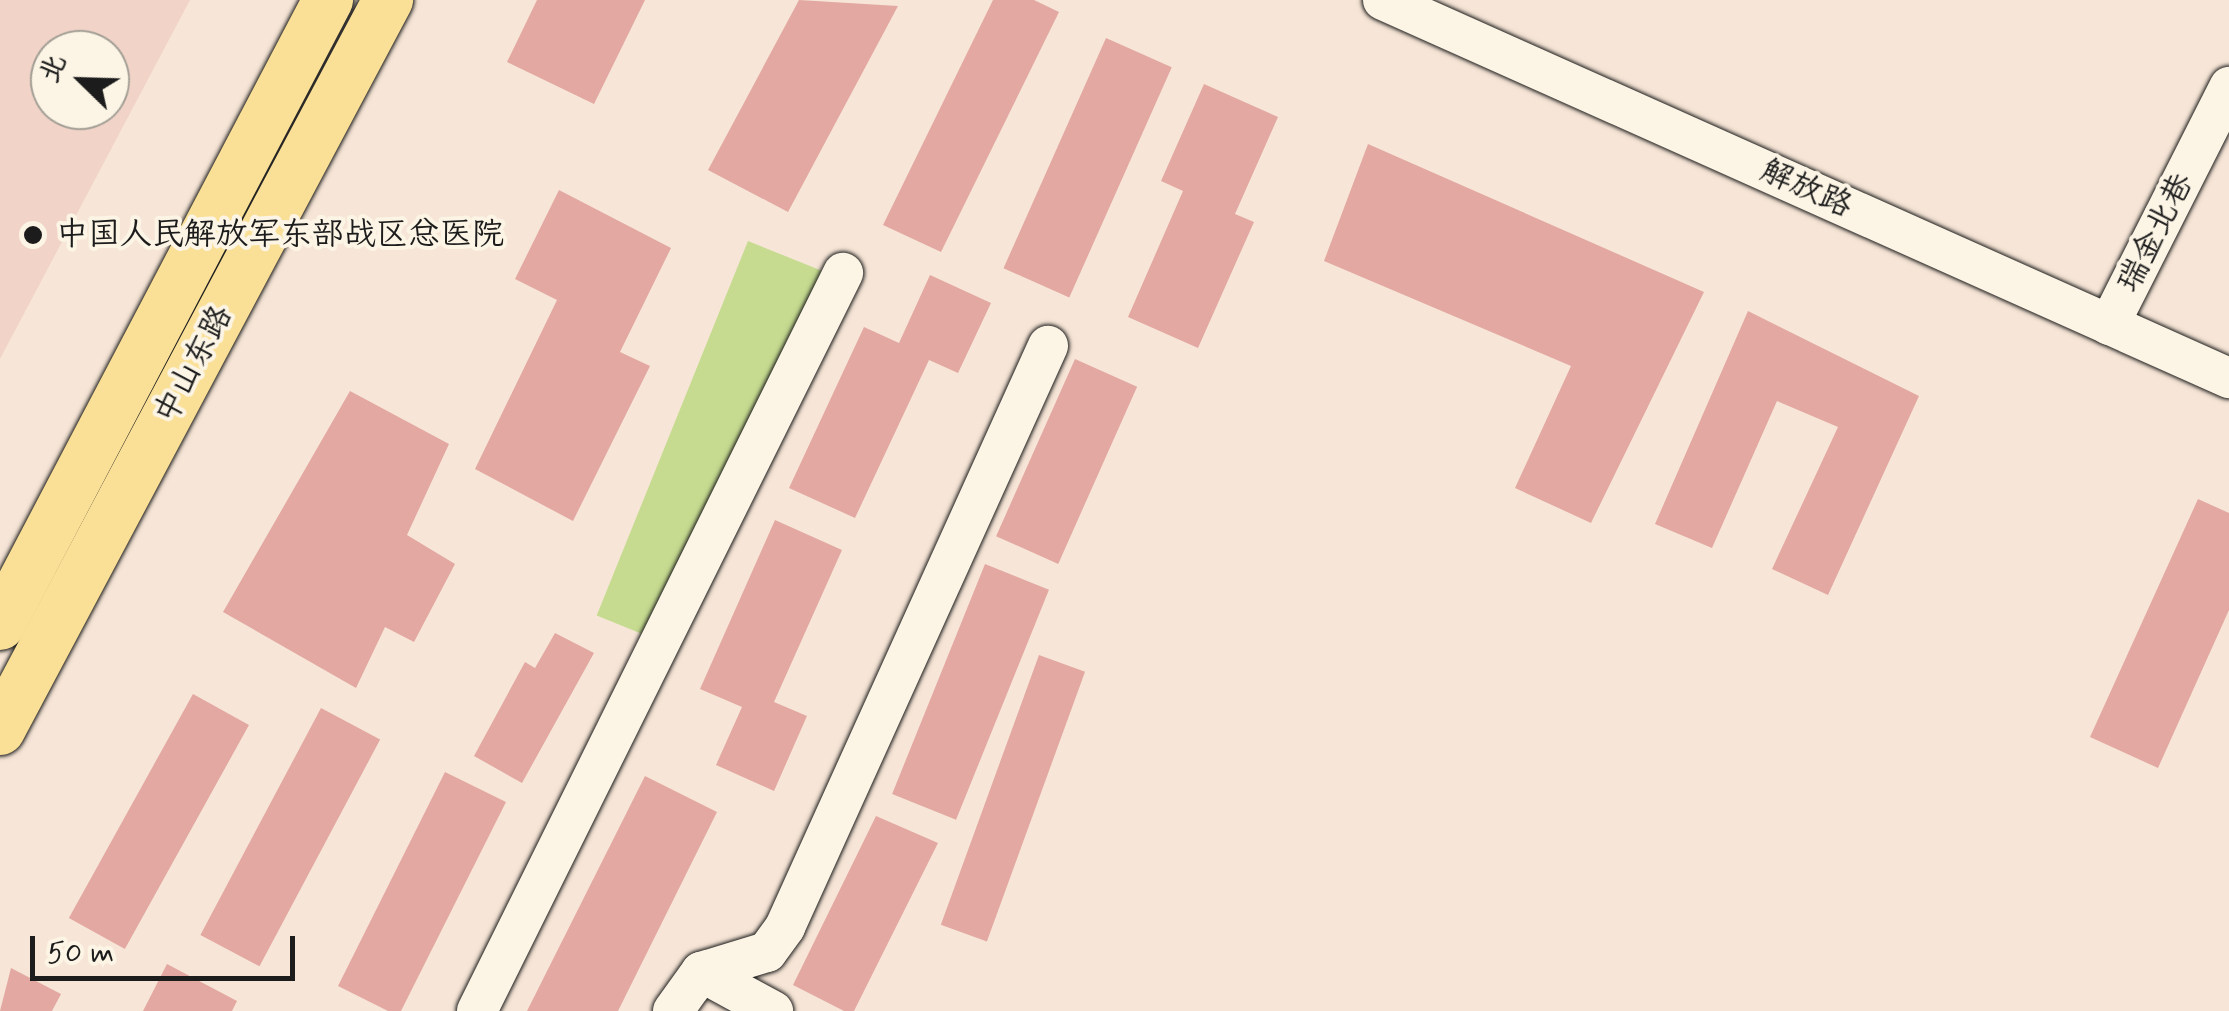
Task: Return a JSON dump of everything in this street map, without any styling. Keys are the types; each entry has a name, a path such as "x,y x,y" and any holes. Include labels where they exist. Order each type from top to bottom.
{"main road":[{"name":"中山东路","path":"0,625 328,0"},
{"name":"中山东路","path":"0,730 388,0"}],"street":[{"name":"解放路","path":"1383,0 2229,378"},
{"name":"瑞金北巷","path":"2109,325 2229,86"},
{"path":"477,1011 843,273"},
{"path":"673,1011 700,972 768,952 785,927 1048,346"},
{"path":"700,972 773,1011"}],"shaded area":[{"name":"中国人民解放军东部战区总医院","path":"0,0 190,0 130,113 130,30 30,30 30,130 121,130 0,359"}],"green space":[{"path":"748,241 823,271 672,646 597,616"}],"building":[{"path":"537,0 645,0 594,104 507,62"},
{"path":"799,0 898,6 788,212 708,170"},
{"path":"993,0 1034,0 1059,12 941,252 883,225"},
{"path":"1106,38 1172,67 1069,297 1004,268"},
{"path":"1204,84 1278,117 1235,214 1254,222 1198,348 1128,317 1183,191 1161,181"},
{"path":"1368,144 1704,292 1591,523 1515,488 1571,366 1324,261"},
{"path":"559,190 671,248 620,352 650,366 573,521 475,469 557,300 515,279"},
{"path":"930,275 991,303 958,373 929,360 855,518 789,488 864,327 899,343"},
{"path":"1748,311 1919,396 1828,595 1772,569 1838,427 1777,401 1712,548 1655,524"},
{"path":"1075,359 1137,387 1058,564 996,536"},
{"path":"350,391 449,444 407,535 455,564 414,642 385,627 356,688 223,612"},
{"path":"2198,499 2229,513 2229,610 2158,768 2090,737"},
{"path":"775,520 842,550 774,702 807,716 774,791 716,765 742,707 700,689"},
{"path":"985,564 1049,590 956,820 892,794"},
{"path":"555,633 594,653 522,783 474,756 525,662 535,668"},
{"path":"1039,655 1085,672 987,941 941,925"},
{"path":"193,694 249,725 125,949 69,918"},
{"path":"321,708 380,739 260,966 200,935"},
{"path":"445,772 506,802 401,1011 388,1011 338,986"},
{"path":"645,776 717,812 618,1011 527,1011"},
{"path":"876,816 938,843 854,1011 844,1011 793,985"},
{"path":"167,964 237,1001 232,1011 143,1011"},
{"path":"11,968 61,994 52,1011 0,1011"}],"place":[{"name":"中国人民解放军东部战区总医院","path":"33,235"}]}
